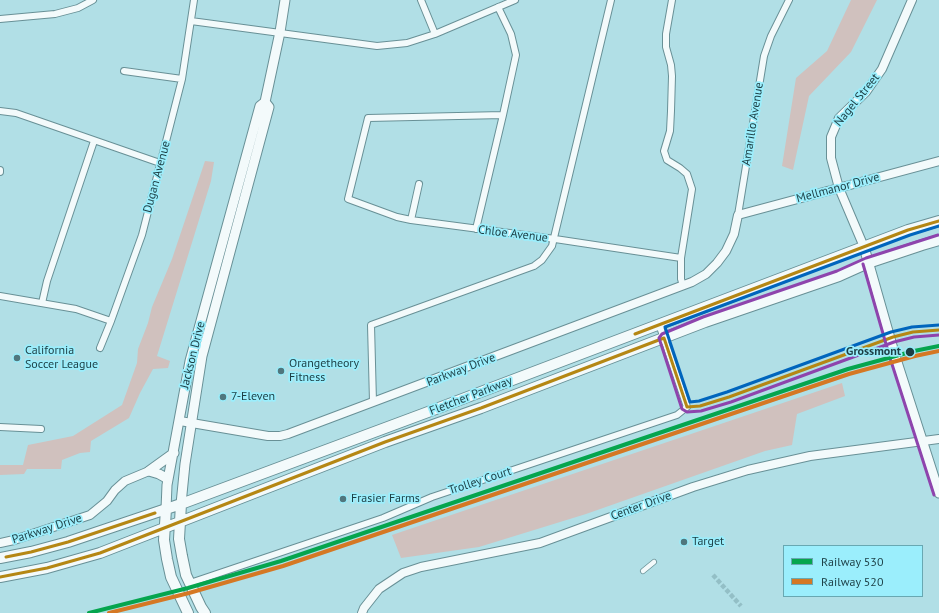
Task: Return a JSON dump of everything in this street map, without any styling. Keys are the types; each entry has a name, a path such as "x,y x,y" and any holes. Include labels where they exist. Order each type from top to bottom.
{"main road":[{"name":"Jackson Drive","path":"188,613 171,577 165,546 168,480 190,361 260,106 265,102 280,32 285,0"},
{"name":"Jackson Drive","path":"205,613 186,575 182,556 180,521 185,464 202,356 269,107 265,102"},
{"name":"Fletcher Parkway","path":"0,558 31,552 68,542 181,504 908,230 939,221"},
{"name":"Fletcher Parkway","path":"0,577 47,568 100,553 385,442 481,408 705,322 839,276 868,263 939,240"},
{"path":"864,247 900,374 939,493"},
{"path":"149,471 174,453"},
{"path":"149,471 159,474 168,480"}],"street":[{"path":"0,19 55,14 78,8 93,0"},
{"name":"Dugan Avenue","path":"100,348 142,234 182,79 194,0"},
{"path":"421,0 435,34"},
{"path":"191,20 378,46 407,43 435,34 515,0"},
{"path":"373,402 371,325 534,266 542,260 552,246 555,239 611,0"},
{"path":"672,0 666,34 666,47 671,65 672,76 670,131 664,151 667,160 687,174 692,189 682,258 681,279 683,286"},
{"name":"Amarillo Avenue","path":"726,251 734,234 738,215 764,56 771,36 789,0"},
{"name":"Nagel Street","path":"864,247 839,188 830,151 833,130 844,113 866,92 880,73 912,0"},
{"path":"476,229 516,55 511,34 498,7"},
{"path":"124,71 182,79"},
{"path":"0,111 16,113 160,163"},
{"name":"Chloe Avenue","path":"503,115 368,118 348,199 397,217 411,220 682,258"},
{"path":"42,303 47,281 94,141"},
{"name":"Mellmanor Drive","path":"738,215 939,161"},
{"path":"411,220 419,184"},
{"name":"Parkway Drive","path":"180,421 268,436 280,436 683,286 706,274 718,263 726,251"},
{"path":"0,296 76,309 111,321"},
{"name":"Trolley Court","path":"190,583 383,518 432,497 677,415 687,407 659,324"},
{"path":"0,427 41,429"},
{"name":"Center Drive","path":"362,613 364,608 379,589 403,573 421,567 540,543 693,487 748,470 810,456 939,439"},
{"name":"Parkway Drive","path":"0,543 14,540 90,515 107,501 115,490 125,481 149,471"},
{"path":"643,570 654,562"}],"shaded area":[{"path":"851,0 877,0 851,52 809,96 793,170 782,166 796,78 827,51"},
{"path":"205,161 214,162 211,181 157,356 170,361 168,368 153,369 129,418 91,441 90,452 80,453 62,460 61,469 27,469 24,474 0,475 0,465 23,465 28,445 73,436 122,405 137,363 138,349 148,323 152,307 172,259"},
{"path":"842,383 845,396 797,414 792,445 765,451 586,514 479,547 401,558 392,535"}],"tunnel":[{"path":"713,575 741,606"}],"rail line":[{"name":"530","path":"89,613 188,588 281,561 848,369 914,351 939,346"},
{"name":"520","path":"109,613 189,593 283,566 849,374 939,351"}],"transit line":[{"path":"635,334 908,230 939,221"},
{"path":"939,226 910,235 665,327 690,402 699,401 727,392 891,332 912,327 939,325"},
{"path":"938,235 866,258 837,271 703,317 662,334 659,338 682,409 687,412 701,411 731,402 894,342 914,337 939,335"},
{"path":"863,264 890,358 934,495"},
{"path":"0,577 47,568 100,553 385,442 481,408 664,338 687,407 700,406 729,397 893,337 913,332 939,330"},
{"path":"6,557 68,542 155,513"}],"place":[{"name":"Grossmont","path":"910,352"},
{"name":"California Soccer League","path":"17,358"},
{"name":"Orangetheory Fitness","path":"281,371"},
{"name":"7-Eleven","path":"223,397"},
{"name":"Frasier Farms","path":"343,499"},
{"name":"Target","path":"684,542"}]}
